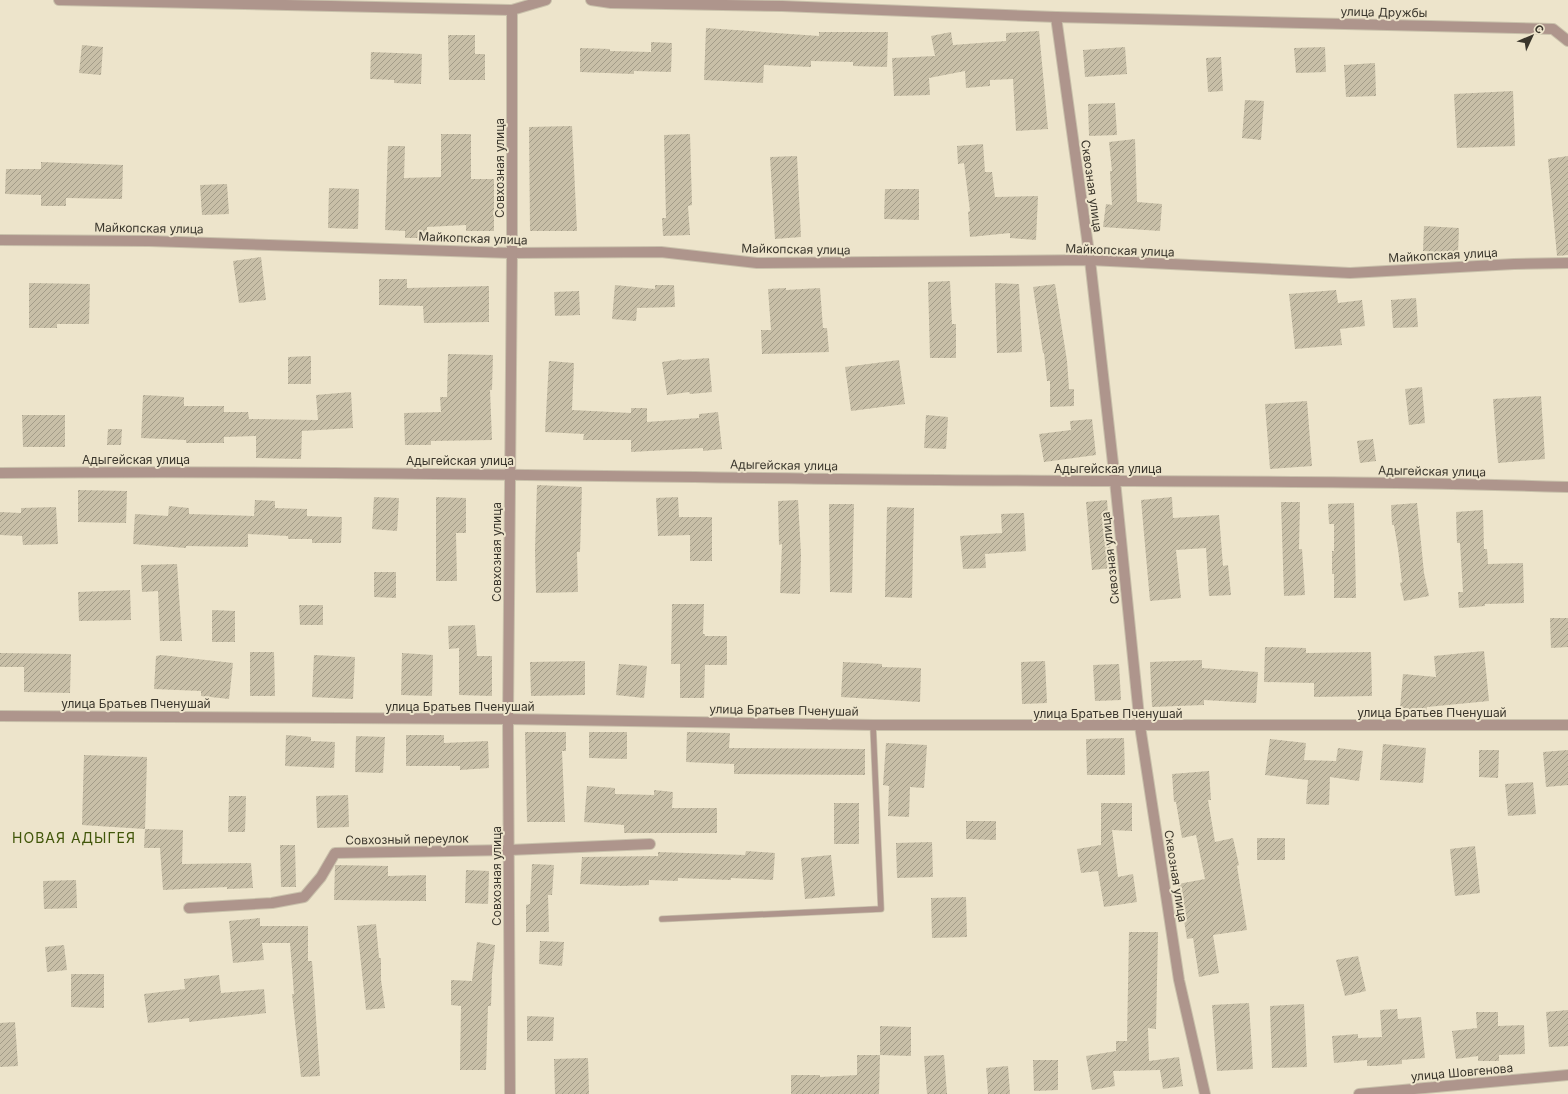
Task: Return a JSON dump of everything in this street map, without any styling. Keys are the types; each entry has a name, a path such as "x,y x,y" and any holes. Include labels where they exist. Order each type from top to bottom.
{"street":[{"path":"58,0 512,10 546,0"},
{"name":"улица Дружбы","path":"592,0 611,3 782,6 1056,17 1554,29 1568,41"},
{"name":"Совхозная улица","path":"510,1094 508,719 512,253 512,10"},
{"name":"Сквозная улица","path":"1056,17 1090,260 1116,481 1140,726 1179,980 1205,1094"},
{"name":"Майкопская улица","path":"0,240 157,241 512,253 661,252 757,263 1090,260 1350,273 1514,264 1568,263"},
{"name":"Адыгейская улица","path":"0,472 509,474 937,480 1359,483 1568,487"},
{"name":"улица Братьев Пченушай","path":"0,716 508,719 874,725 1568,725"},
{"name":"Совхозный переулок","path":"188,908 272,903 304,897 321,877 335,854 509,850 650,844"},
{"name":"улица Шовгенова","path":"1359,1094 1568,1075"}],"lane":[{"path":"662,919 881,909 874,725"}],"building":[{"path":"706,28 819,36 819,32 888,32 887,67 853,66 853,62 811,61 811,67 764,65 763,83 704,80"},
{"path":"1039,31 1048,129 1016,131 1013,79 990,80 990,86 966,88 965,71 929,78 930,95 894,96 892,58 935,56 931,36 951,32 953,45 1006,41 1006,33"},
{"path":"448,35 475,35 475,54 485,54 485,80 449,80"},
{"path":"651,42 672,43 671,72 634,71 634,74 580,72 580,48 610,49 610,51 651,52"},
{"path":"82,45 103,47 101,75 79,73"},
{"path":"1125,47 1127,74 1085,77 1083,50"},
{"path":"1325,47 1326,72 1296,73 1294,48"},
{"path":"371,52 422,54 421,84 394,83 394,80 370,79"},
{"path":"1221,57 1223,91 1208,92 1206,58"},
{"path":"1375,63 1376,96 1346,97 1344,65"},
{"path":"1513,91 1515,146 1457,148 1454,94"},
{"path":"1245,100 1264,101 1261,140 1242,138"},
{"path":"1115,103 1117,135 1089,136 1088,104"},
{"path":"572,126 577,231 530,231 529,127"},
{"path":"441,134 471,134 471,179 494,179 494,231 466,231 466,225 427,227 427,238 405,238 405,231 385,230 388,146 405,146 404,178 441,177"},
{"path":"690,134 692,205 688,206 690,235 663,236 662,218 666,218 664,135"},
{"path":"1135,139 1137,202 1162,204 1160,231 1103,227 1106,204 1112,205 1110,171 1112,171 1109,142"},
{"path":"983,144 985,172 992,172 995,197 1038,196 1036,240 1010,238 1010,233 970,237 968,212 970,211 964,163 958,164 957,146"},
{"path":"797,156 801,237 775,239 770,157"},
{"path":"1568,156 1568,255 1557,256 1548,159"},
{"path":"41,162 123,165 122,199 66,198 66,206 41,206 41,195 5,194 6,169 41,169"},
{"path":"227,184 229,214 202,215 200,185"},
{"path":"329,188 359,189 358,229 328,228"},
{"path":"885,189 919,189 919,220 884,219"},
{"path":"1424,226 1459,228 1458,253 1423,251"},
{"path":"261,257 266,300 239,303 233,261"},
{"path":"379,279 407,279 407,288 489,286 489,322 424,323 423,306 379,305"},
{"path":"950,281 952,324 956,324 956,358 930,358 928,282"},
{"path":"29,283 90,284 89,324 57,324 57,328 29,328"},
{"path":"995,283 1019,284 1022,352 997,353"},
{"path":"1055,284 1067,361 1069,389 1074,389 1074,406 1050,407 1050,381 1047,381 1033,287"},
{"path":"615,285 655,289 655,285 674,285 675,307 637,308 636,321 612,319"},
{"path":"786,288 786,290 820,288 823,328 827,328 829,352 762,354 761,330 771,330 768,289"},
{"path":"1336,290 1338,303 1362,300 1365,326 1340,329 1342,345 1295,349 1289,294"},
{"path":"579,291 580,315 555,316 554,292"},
{"path":"1416,298 1418,327 1393,328 1391,300"},
{"path":"448,354 493,355 492,390 490,390 492,440 431,441 431,445 405,445 404,413 441,412 440,397 447,397"},
{"path":"311,356 311,384 288,384 288,357"},
{"path":"709,358 712,392 690,394 689,392 667,395 662,362 681,359"},
{"path":"899,360 905,404 851,411 845,367"},
{"path":"549,361 574,363 572,410 631,413 631,408 647,408 647,422 699,418 699,414 718,412 722,449 703,451 703,448 631,452 631,440 583,440 584,434 545,432"},
{"path":"1422,387 1425,423 1409,425 1405,389"},
{"path":"351,392 353,428 302,431 301,459 256,458 256,436 224,437 224,443 186,443 186,440 141,438 143,395 184,397 184,406 224,406 224,412 248,412 249,419 318,420 316,395"},
{"path":"1541,396 1545,459 1498,463 1493,399"},
{"path":"1307,401 1312,466 1270,469 1265,404"},
{"path":"22,415 65,415 65,447 23,447"},
{"path":"926,415 948,417 946,449 924,448"},
{"path":"1092,419 1096,455 1044,462 1039,434 1071,430 1070,421"},
{"path":"108,429 122,429 121,445 107,445"},
{"path":"1373,439 1376,461 1360,463 1357,441"},
{"path":"537,485 582,487 580,552 577,552 578,592 536,593 535,551"},
{"path":"78,490 127,491 126,523 78,522"},
{"path":"374,497 399,498 397,531 372,529"},
{"path":"436,497 466,498 466,533 456,533 457,581 436,581"},
{"path":"678,497 679,517 712,517 712,561 690,561 690,535 658,536 656,498"},
{"path":"1172,497 1173,518 1219,515 1223,566 1228,565 1231,595 1209,596 1206,548 1176,550 1181,598 1150,601 1141,500"},
{"path":"255,500 275,501 275,508 307,509 307,516 342,517 341,543 312,543 312,539 288,539 288,536 248,534 248,547 186,546 186,548 133,544 135,514 168,516 169,506 189,508 189,514 254,516"},
{"path":"798,500 801,554 800,594 780,593 782,544 779,545 778,501"},
{"path":"1107,500 1112,568 1092,570 1086,502"},
{"path":"1281,502 1300,502 1299,549 1302,549 1305,595 1284,596"},
{"path":"1354,503 1356,598 1334,598 1332,551 1334,551 1334,524 1329,524 1328,504"},
{"path":"1417,503 1424,573 1429,596 1404,601 1400,583 1402,582 1398,549 1394,525 1392,525 1391,505"},
{"path":"829,504 854,504 852,593 830,592"},
{"path":"56,507 58,544 23,545 22,536 0,535 0,512 21,513 21,508"},
{"path":"887,507 914,508 912,598 885,597"},
{"path":"1483,510 1484,549 1487,549 1488,564 1523,563 1524,603 1485,604 1485,606 1459,608 1458,592 1463,592 1460,543 1457,543 1456,512"},
{"path":"1024,513 1026,551 985,554 986,568 963,569 960,536 1002,533 1001,514"},
{"path":"177,564 182,641 160,641 158,591 142,592 141,565"},
{"path":"374,572 396,572 396,598 374,597"},
{"path":"130,590 131,620 79,621 78,592"},
{"path":"672,604 704,604 703,634 705,634 705,636 727,636 727,665 705,665 704,698 680,698 680,664 671,664"},
{"path":"299,605 323,605 323,625 300,625"},
{"path":"212,610 235,611 235,642 212,642"},
{"path":"1550,618 1568,618 1568,647 1551,648"},
{"path":"475,625 477,656 492,656 492,696 459,695 459,648 449,649 448,626"},
{"path":"1265,647 1306,648 1306,653 1371,652 1372,696 1314,697 1314,683 1264,682"},
{"path":"1484,651 1489,701 1427,707 1426,711 1400,709 1403,674 1436,677 1434,656"},
{"path":"250,652 274,652 275,696 250,696"},
{"path":"0,653 71,654 70,693 24,692 24,667 0,667"},
{"path":"402,653 433,655 432,696 401,695"},
{"path":"161,655 233,663 229,699 201,696 201,691 154,689 156,656"},
{"path":"314,655 355,657 353,699 312,697"},
{"path":"1202,660 1202,668 1258,672 1256,703 1204,700 1204,705 1152,707 1150,662"},
{"path":"585,661 585,695 531,696 530,662"},
{"path":"1045,661 1047,703 1022,704 1021,662"},
{"path":"843,662 882,664 882,667 921,668 920,702 841,697"},
{"path":"619,664 647,666 644,698 616,695"},
{"path":"1119,664 1121,700 1095,701 1093,665"},
{"path":"525,732 566,732 566,751 562,751 565,822 527,822"},
{"path":"589,732 627,732 627,759 589,758"},
{"path":"687,732 730,733 729,748 865,749 865,775 734,774 734,764 686,762"},
{"path":"286,735 311,737 311,741 335,742 334,768 285,766"},
{"path":"406,735 444,735 444,743 488,741 489,768 460,770 460,766 406,766"},
{"path":"356,736 385,737 383,773 355,772"},
{"path":"1124,738 1125,775 1087,775 1086,739"},
{"path":"1270,739 1306,743 1304,760 1336,761 1338,748 1363,751 1359,781 1330,777 1329,805 1306,804 1308,780 1265,775"},
{"path":"886,743 927,745 924,788 910,787 909,817 888,816 889,786 883,785"},
{"path":"1383,744 1426,748 1423,783 1380,780"},
{"path":"1479,750 1499,750 1498,778 1479,777"},
{"path":"1568,750 1568,785 1546,787 1543,752"},
{"path":"84,755 147,757 145,829 82,825"},
{"path":"1209,771 1211,800 1208,800 1215,842 1233,838 1239,865 1237,866 1247,930 1213,935 1219,973 1199,977 1193,938 1187,939 1178,884 1205,879 1196,835 1182,838 1176,802 1174,802 1172,774"},
{"path":"1533,782 1536,814 1508,816 1505,784"},
{"path":"587,786 615,788 615,794 654,795 654,790 673,792 672,808 717,808 717,833 624,833 624,825 584,822"},
{"path":"348,795 349,827 317,828 316,796"},
{"path":"229,796 246,796 245,832 228,832"},
{"path":"834,803 859,803 859,844 834,844"},
{"path":"1101,803 1132,803 1132,831 1112,830 1118,877 1133,874 1137,902 1104,907 1098,871 1081,873 1077,849 1101,845"},
{"path":"966,821 996,821 996,840 966,839"},
{"path":"145,829 183,830 182,864 251,863 253,888 227,889 227,887 163,890 160,848 144,848"},
{"path":"1257,838 1285,838 1285,860 1257,860"},
{"path":"932,842 933,877 897,878 896,843"},
{"path":"280,845 295,845 296,887 281,887"},
{"path":"1475,846 1480,893 1455,896 1450,849"},
{"path":"746,851 775,853 773,880 678,878 678,881 649,880 649,885 623,886 580,884 582,857 658,856 658,852 745,855"},
{"path":"831,855 835,896 805,899 801,858"},
{"path":"532,864 554,865 552,895 548,895 549,932 526,932 526,905 530,904"},
{"path":"335,865 388,866 388,876 426,875 426,901 334,900"},
{"path":"466,870 489,871 488,904 465,903"},
{"path":"76,880 77,908 44,909 43,881"},
{"path":"966,897 967,937 932,938 931,898"},
{"path":"260,918 260,926 308,926 308,961 312,961 320,1076 301,1077 292,994 294,994 290,943 262,943 264,960 233,963 229,921"},
{"path":"376,924 379,958 381,958 381,980 385,1008 366,1010 357,926"},
{"path":"1129,932 1158,932 1156,1029 1148,1028 1149,1061 1179,1057 1183,1086 1163,1089 1160,1070 1113,1071 1115,1086 1092,1090 1086,1056 1116,1051 1116,1041 1127,1041"},
{"path":"540,941 564,942 562,966 539,964"},
{"path":"477,942 495,945 491,1006 488,1006 486,1070 460,1070 461,1006 451,1005 451,980 472,981"},
{"path":"64,945 67,970 47,972 45,947"},
{"path":"1358,956 1366,991 1345,996 1336,960"},
{"path":"71,974 104,974 104,1008 71,1007"},
{"path":"219,975 221,993 264,989 266,1013 189,1022 189,1018 148,1023 144,994 185,989 184,979"},
{"path":"1249,1003 1253,1069 1217,1071 1212,1005"},
{"path":"1304,1004 1307,1067 1272,1068 1270,1006"},
{"path":"1397,1009 1398,1019 1421,1017 1425,1058 1402,1060 1402,1064 1376,1066 1367,1066 1367,1060 1334,1063 1332,1036 1358,1034 1358,1038 1382,1037 1380,1010"},
{"path":"1568,1010 1568,1046 1549,1047 1546,1012"},
{"path":"1476,1012 1498,1012 1498,1026 1524,1025 1525,1054 1499,1055 1499,1061 1478,1061 1478,1056 1456,1059 1452,1031 1477,1028"},
{"path":"527,1016 554,1017 553,1041 527,1041"},
{"path":"15,1022 18,1066 0,1067 0,1023"},
{"path":"880,1026 911,1027 911,1056 880,1055"},
{"path":"857,1055 880,1055 879,1094 791,1094 791,1075 820,1075 820,1077 857,1075"},
{"path":"944,1055 947,1094 927,1094 924,1056"},
{"path":"588,1058 589,1094 555,1094 554,1059"},
{"path":"1033,1060 1058,1060 1058,1090 1034,1091"},
{"path":"1008,1066 1010,1094 988,1094 986,1068"}],"district":[{"name":"НОВАЯ АДЫГЕЯ","path":"74,837"}]}
